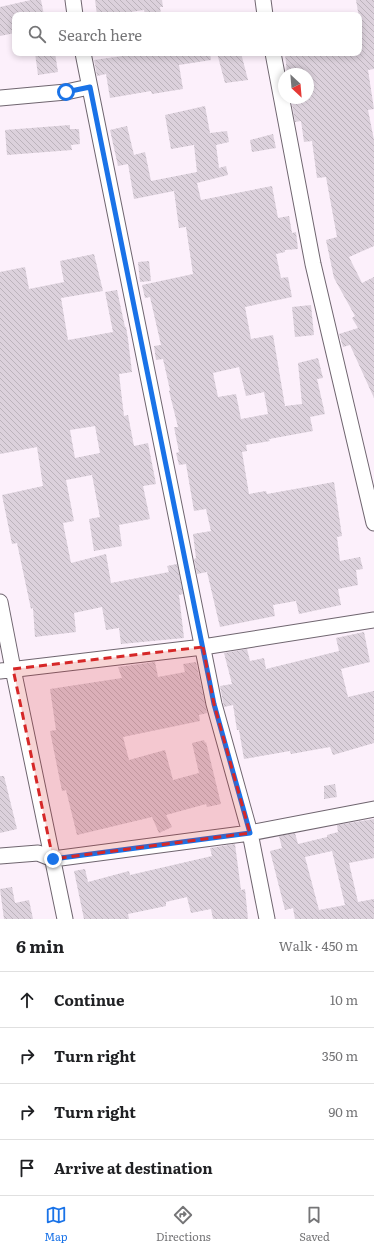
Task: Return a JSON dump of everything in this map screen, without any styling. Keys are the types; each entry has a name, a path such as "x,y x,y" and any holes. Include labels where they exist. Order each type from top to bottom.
{"street":[{"path":"73,0 75,12"},
{"path":"263,0 265,12"},
{"path":"84,56 214,704 250,833 267,919"},
{"path":"274,56 313,264 374,523"},
{"path":"0,98 66,92 90,87"},
{"path":"0,602 6,670 53,859 65,919"},
{"path":"6,670 203,647 374,620"},
{"path":"0,856 38,853 53,859 250,833 374,809"}],"highlighted area":[{"path":"203,647 214,704 250,833 53,859 13,669"}],"building":[{"path":"31,0 41,0 43,12 12,12 12,34 0,36 0,7"},
{"path":"95,0 162,0 163,7 160,7 161,12 144,12 144,10 130,12 97,12"},
{"path":"356,0 374,0 374,69 368,70 374,109 368,110 374,140 374,246 349,257 362,283 374,277 374,398 350,345 343,347 339,334 358,328 352,318 355,316 334,278 326,240 337,237 326,177 317,178 312,141 304,142 301,121 295,122 292,104 314,104 314,68 286,68 285,56 362,56 362,12 358,12"},
{"path":"35,56 55,56 58,72 38,75"},
{"path":"123,56 210,56 211,60 179,65 183,89 152,94 151,91 110,98 106,74 97,76 94,60"},
{"path":"218,56 242,56 248,80 225,83"},
{"path":"205,106 210,133 227,131 229,142 216,145 219,168 226,166 228,175 197,183 201,200 272,186 278,218 289,216 292,233 296,232 298,249 285,250 285,252 276,254 281,278 288,277 292,297 245,307 251,339 273,335 285,406 302,404 298,363 318,358 323,378 317,379 325,414 310,417 313,431 246,445 247,451 242,452 249,494 266,491 267,494 334,482 342,536 337,537 340,561 360,557 363,569 356,570 358,585 338,589 341,605 299,614 296,601 273,605 275,616 220,627 207,572 197,574 194,559 196,558 193,534 211,531 206,509 194,511 186,464 179,465 176,453 179,452 174,427 178,427 163,359 156,360 154,346 161,345 150,297 145,298 142,285 193,274 186,227 179,228 174,191 134,199 128,164 118,166 110,130 127,126 134,155 145,152 151,181 197,172 194,145 171,149 165,115","holes":["239,367 246,396 264,392 268,414 241,419 236,394 218,397 213,373"]},
{"path":"70,125 70,129 79,129 80,144 71,145 72,150 7,155 5,130"},
{"path":"273,134 276,148 252,152 250,140"},
{"path":"94,254 103,291 61,298 68,340 113,332 105,292 117,290 126,327 132,372 119,374 124,416 128,415 134,446 148,443 156,484 143,486 150,519 119,525 122,546 94,551 89,519 100,517 92,475 66,480 74,521 63,523 71,563 106,554 111,583 169,572 167,566 177,564 183,594 179,595 184,638 121,644 119,628 106,630 102,607 74,613 76,632 35,637 33,608 31,609 17,543 12,544 2,495 43,486 37,447 0,454 0,272 25,267 29,289 64,282 60,261","holes":["95,426 100,453 75,458 70,430"]},
{"path":"149,261 151,281 140,282 138,262"},
{"path":"311,305 314,335 295,337 292,307"},
{"path":"364,632 370,662 341,669 348,697 374,691 374,743 333,755 330,747 291,754 290,751 244,759 233,705 224,707 220,686 232,684 224,653 247,649 250,661 264,658 266,669 339,651 336,638"},
{"path":"155,662 158,677 185,672 183,664 196,662 207,713 199,715 200,721 123,737 129,760 165,750 173,780 199,773 192,743 204,740 205,743 206,742 221,804 207,807 206,804 166,815 172,827 159,833 152,817 77,835 66,790 62,791 50,731 56,730 50,689 122,678 118,667"},
{"path":"0,776 4,776 17,829 0,833"},
{"path":"335,784 337,797 324,799 324,786"},
{"path":"374,819 374,858 349,863 358,902 374,899 374,919 295,919 293,908 285,910 270,851 282,848 279,836 295,833 298,844 327,837 327,835 338,832 337,825","holes":["332,851 345,905 319,910 305,857"]},
{"path":"235,844 241,890 245,889 248,919 213,919 211,909 191,913 187,897 166,902 166,906 128,914 129,919 84,919 74,871 85,869 88,882 129,871 130,875 212,856 210,848"},
{"path":"12,887 15,903 29,900 33,919 4,919 0,889"}],"route":[{"path":"53,859 250,833 214,704 90,87 66,92"}]}
